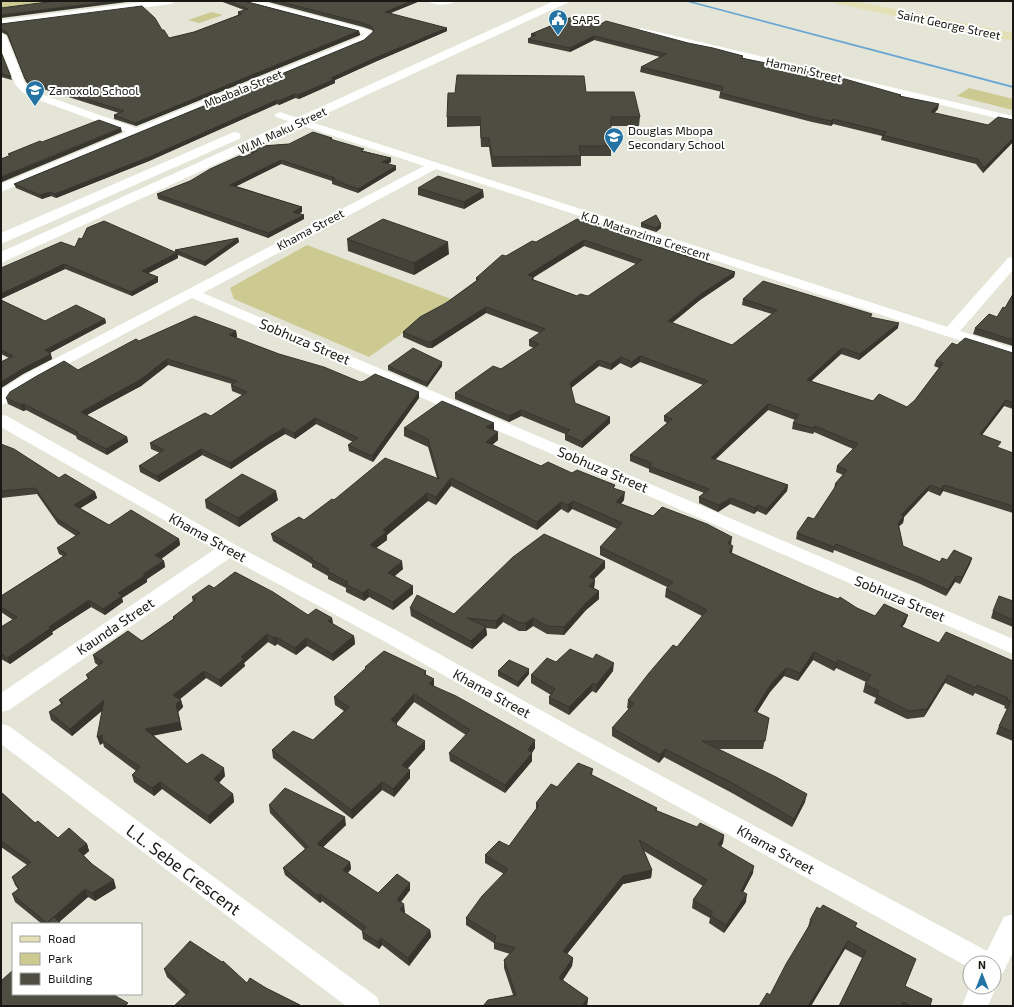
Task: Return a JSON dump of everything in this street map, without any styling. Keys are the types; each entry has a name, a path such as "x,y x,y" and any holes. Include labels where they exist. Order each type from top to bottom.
{"main road":[{"name":"Saint George Street","path":"838,1 1013,37"},
{"name":"Saint George Street","path":"878,1 1013,28"}],"street":[{"path":"1,23 171,1"},
{"name":"Mbabala Street","path":"1,188 361,40 368,35 368,33 360,30 248,1"},
{"path":"433,1 450,1"},
{"name":"W.M. Maku Street","path":"329,93 538,1"},
{"name":"W.M. Maku Street","path":"1,258 563,1"},
{"name":"Hamani Street","path":"641,31 1013,119"},
{"path":"1,36 20,84 26,90 37,96 136,132"},
{"name":"W.M. Maku Street","path":"265,122 301,106"},
{"name":"K.D. Matanzima Crescent","path":"280,115 432,166 1013,354"},
{"name":"W.M. Maku Street","path":"1,239 244,131"},
{"name":"Khama Street","path":"1,400 5,394 30,378 323,222 432,166"},
{"path":"950,333 1013,261"},
{"name":"Sobhuza Street","path":"192,293 1013,647"},
{"name":"Khama Street","path":"1,420 229,549 389,635 568,735 970,955"},
{"name":"Kaunda Street","path":"1,704 229,549"},
{"name":"L.L. Sebe Crescent","path":"1,732 367,1006"},
{"path":"999,955 1013,925"},
{"path":"974,1006 979,995"}],"green space":[{"path":"1,1 64,1 1,9"},
{"path":"212,12 223,15 199,23 188,20"},
{"path":"969,88 1013,99 1013,110 957,96"},
{"path":"307,245 451,299 369,357 234,299 230,288"}],"building":[{"path":"55,1 112,1 1,15 1,8"},
{"path":"228,1 244,1 359,31 135,123 114,115 124,111 29,82 25,79 7,32 1,29 1,24 142,6 155,18 169,38 194,32 242,14 238,12 248,9"},
{"path":"277,1 412,1 385,12 447,28 377,57 331,78 335,79 298,95 294,94 279,101 277,100 149,157 55,194 50,192 40,195 14,184 364,40 374,31 371,26 363,23"},
{"path":"572,17 601,24 606,21 743,56 741,58 845,79 901,95 899,96 939,104 931,112 988,125 998,117 1013,120 1013,138 984,168 978,159 882,135 887,132 833,119 831,121 813,117 720,93 723,87 641,67 666,54 594,36 570,48 528,39 536,35 531,34"},
{"path":"1,52 11,77 1,73"},
{"path":"457,75 584,76 586,92 634,92 640,117 611,117 611,146 579,146 581,156 492,157 489,138 481,138 480,117 447,117 448,93 455,93"},
{"path":"99,120 121,128 1,177 1,159 11,155 8,154"},
{"path":"313,132 332,138 330,139 364,149 361,151 391,158 382,162 396,166 358,189 332,179 335,178 281,160 230,185 302,207 293,212 304,215 268,233 157,194 190,181 210,169 239,156 244,157 257,151 248,147 289,144"},
{"path":"438,176 483,190 464,202 418,188"},
{"path":"656,215 661,224 656,228 641,223"},
{"path":"383,219 448,242 414,263 347,239"},
{"path":"577,219 605,229 609,227 622,231 628,228 645,234 637,240 735,272 701,294 668,321 732,345 777,310 743,299 763,281 872,314 870,317 899,323 860,354 842,348 807,380 873,401 879,394 907,407 915,400 943,363 936,361 952,343 957,345 965,338 1013,353 1013,403 1006,400 980,434 1001,442 997,447 1013,453 1013,506 944,485 941,489 930,485 901,515 904,516 898,523 903,546 940,562 942,558 947,560 954,550 972,558 962,577 956,576 948,590 836,544 834,547 797,533 808,517 814,519 837,484 835,484 847,470 837,466 858,444 815,426 814,428 793,423 799,415 768,404 711,458 788,485 767,509 758,505 755,508 731,498 719,505 699,497 709,489 649,466 652,463 630,455 672,419 664,416 708,381 640,356 632,362 621,357 611,364 599,360 570,383 575,403 610,417 582,442 565,434 570,430 521,410 509,416 455,393 493,366 501,369 539,344 529,340 545,329 486,307 431,342 427,342 403,332 420,317 446,303 479,279 476,278 502,255 506,256 532,241 536,242","holes":["584,240 642,260 588,296 580,294 577,296 531,279 534,277 528,275"]},
{"path":"104,221 177,253 142,271 158,277 131,292 64,264 1,294 1,268 61,242 75,247 79,238 82,239 87,228"},
{"path":"238,238 204,262 175,250"},
{"path":"1013,294 1013,340 975,328 989,314 997,317 1003,307 1005,308"},
{"path":"1,300 45,321 76,305 105,319 45,350 51,354 1,382 1,362 13,356 1,350"},
{"path":"195,316 236,331 229,335 279,354 324,367 360,382 375,374 419,392 372,456 348,445 358,438 315,418 294,433 284,428 230,463 201,449 157,476 139,466 164,450 150,443 205,413 211,416 247,392 231,385 237,381 167,359 140,380 81,412 127,437 106,449 76,433 78,432 24,404 21,405 6,398 10,392 64,361 78,370 136,339 139,341"},
{"path":"413,348 442,362 427,383 388,366"},
{"path":"442,401 494,423 486,427 498,432 486,442 541,466 548,462 572,473 577,470 615,485 613,488 625,492 616,502 653,516 662,507 707,524 732,537 728,543 733,546 729,552 815,590 838,599 840,597 857,608 875,616 884,604 908,615 900,626 939,643 946,632 1013,661 1013,732 999,726 1011,701 1007,700 1008,698 977,685 976,688 948,675 927,709 909,711 877,695 879,691 865,684 871,675 838,660 836,663 814,652 800,673 786,668 771,684 754,711 769,718 765,741 702,741 776,777 807,794 794,819 734,784 665,749 660,755 612,728 634,703 628,700 649,673 673,645 677,647 707,610 666,589 673,582 600,547 622,523 573,501 568,505 561,502 537,522 451,478 436,497 427,493 383,530 386,532 370,545 402,561 388,573 413,586 393,602 368,589 363,593 345,584 348,582 327,571 329,569 311,559 313,558 271,534 299,517 304,520 332,499 334,500 385,458 439,479 428,439 404,428"},
{"path":"1,444 14,449 59,478 65,474 95,492 74,505 109,525 131,510 179,539 155,555 164,561 143,574 146,575 118,593 122,596 103,609 89,600 7,658 1,654 1,627 17,617 1,607 1,596 67,554 57,548 80,533 56,518 35,488 1,491"},
{"path":"242,474 276,491 238,518 205,500"},
{"path":"544,534 605,561 589,577 595,580 589,586 599,591 564,627 547,626 533,618 526,623 519,623 503,614 496,621 467,618 486,627 471,641 410,608 417,595 454,614 513,557"},
{"path":"235,572 273,592 308,615 316,609 332,618 328,621 354,636 332,654 306,638 295,648 276,637 274,638 267,634 241,657 244,659 219,680 204,671 173,695 181,700 176,704 180,722 145,729 187,764 202,754 224,768 214,779 233,794 208,816 160,782 152,788 132,775 140,767 102,740 102,735 97,737 104,700 70,729 49,712 63,703 59,700 89,678 86,675 103,662 93,655 128,631 142,641 175,618 173,617 196,599 192,597 209,585 214,588"},
{"path":"999,596 1013,601 1013,620 993,611"},
{"path":"570,649 593,659 596,654 614,663 596,685 593,683 569,707 549,697 555,689 531,675 547,658 556,662"},
{"path":"384,651 426,671 424,674 434,679 429,684 456,696 535,740 528,750 532,753 505,785 449,753 470,730 414,694 391,720 397,724 396,725 425,741 402,765 410,770 393,789 382,782 351,810 272,750 293,731 313,740 349,707 334,697"},
{"path":"509,660 529,669 518,682 498,671"},
{"path":"578,763 593,769 590,774 657,808 655,810 697,827 700,823 724,835 718,845 754,866 741,891 747,894 726,925 710,915 713,912 693,900 707,880 639,840 652,870 623,876 563,951 573,958 559,978 588,998 582,1006 483,1006 488,1000 516,995 504,960 515,948 494,942 496,936 466,918 482,896 508,869 485,855 499,841 509,846 539,805 536,803 551,784 557,787"},
{"path":"285,788 345,817 317,844 350,862 343,870 378,893 397,874 410,883 397,900 404,904 400,910 430,930 408,958 381,938 378,942 362,932 366,927 320,894 318,896 283,868 308,847 269,805"},
{"path":"1,792 35,823 38,821 58,838 69,828 87,844 78,850 92,864 114,880 92,893 85,889 47,923 12,894 19,889 12,877 31,862 1,841"},
{"path":"823,905 857,923 855,927 916,959 905,986 932,999 930,1006 911,1006 903,1002 901,1006 839,1006 866,951 848,941 808,1006 759,1006 767,993 770,995 786,964 812,921 810,920 817,907 820,909"},
{"path":"54,917 60,923 47,923"},
{"path":"190,941 222,962 223,961 247,983 250,978 300,1005 174,1006 189,992 164,969"},
{"path":"12,971 12,995 114,995 128,1003 125,1006 1,1006 1,981"}],"waterway":[{"path":"686,1 1013,87"}],"place":[{"name":"SAPS","path":"558,36"},
{"name":"Zanoxolo School","path":"35,107"},
{"name":"Douglas Mbopa Secondary School","path":"614,154"}]}
